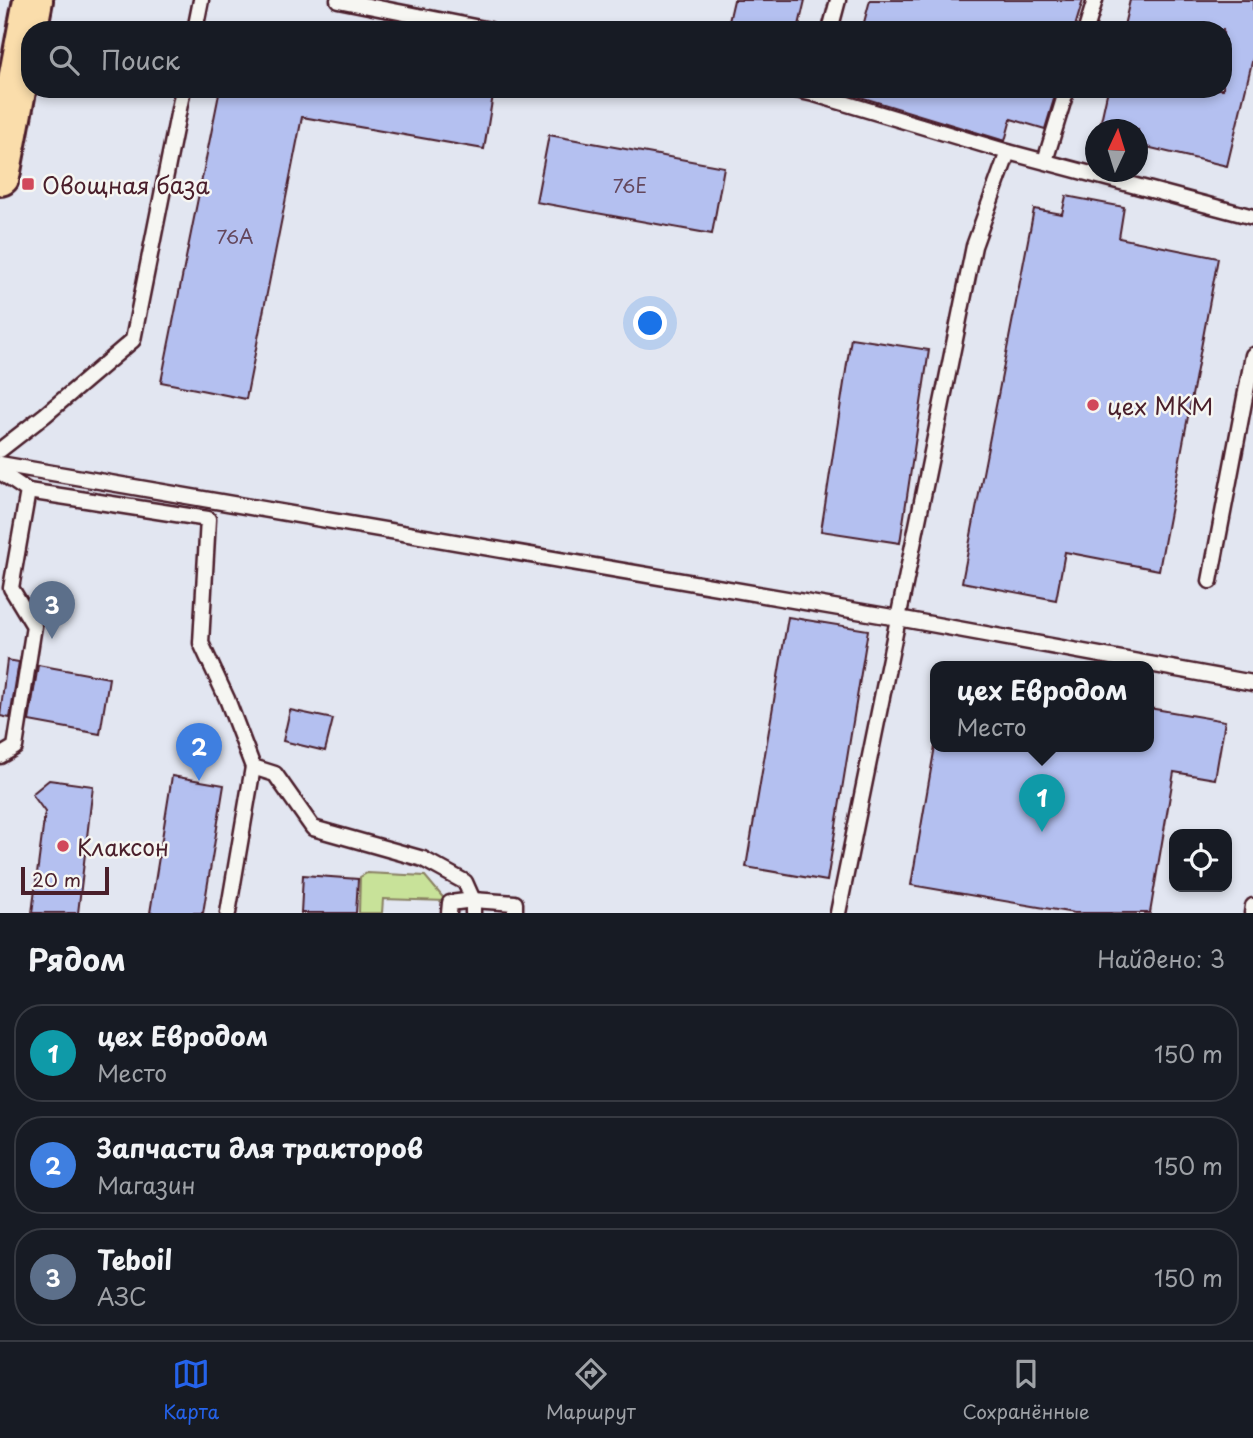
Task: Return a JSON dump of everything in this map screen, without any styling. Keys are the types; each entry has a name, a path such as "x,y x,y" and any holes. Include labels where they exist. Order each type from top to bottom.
{"main road":[{"path":"29,21 33,0"},
{"path":"0,176 21,64"}],"lane":[{"path":"197,21 201,0"},
{"path":"338,0 444,21"},
{"path":"832,21 838,0"},
{"path":"1089,21 1095,0"},
{"path":"0,450 133,340 181,98"},
{"path":"837,98 1008,152 1253,217"},
{"path":"1045,160 1064,98"},
{"path":"838,913 975,246 1008,152"},
{"path":"1210,581 1253,355"},
{"path":"0,464 898,618 1133,661"},
{"path":"0,472 28,491 208,519 201,643 227,699 253,767 228,913"},
{"path":"0,756 15,747 34,626 11,589 28,491"},
{"path":"1154,665 1253,683"},
{"path":"253,767 275,774 313,828 423,859 465,882 473,906"},
{"path":"449,913 450,903 473,906 515,903 515,913"},
{"path":"1252,913 1253,906"}],"green space":[{"path":"367,873 425,876 446,901 383,899 382,913 359,913 360,877"}],"building":[{"path":"734,0 805,0 800,21 729,21"},
{"path":"870,0 1083,0 1077,21 864,21"},
{"path":"1130,0 1253,0 1253,58 1227,166 1148,147 1148,119 1101,119 1106,98 1232,98 1232,21 1125,21"},
{"path":"218,98 492,98 484,149 302,117 246,399 161,382"},
{"path":"864,98 1054,98 1045,129 1011,119 1005,141"},
{"path":"549,135 724,167 712,234 536,202"},
{"name":"цех МКМ","path":"1066,196 1124,207 1119,238 1218,258 1159,570 1065,552 1056,600 962,582 1034,209 1062,214"},
{"path":"851,338 929,350 900,543 821,531"},
{"path":"788,617 868,630 827,881 746,867"},
{"path":"7,660 19,662 10,718 0,716"},
{"path":"38,665 109,678 100,734 29,721"},
{"path":"1154,709 1225,721 1215,779 1174,772 1150,913 1074,913 911,885 934,752 1154,752"},
{"path":"290,710 333,719 325,751 283,741"},
{"path":"172,776 224,785 203,913 150,913"},
{"name":"Клаксон","path":"49,780 93,786 78,913 32,913 45,812 32,794"},
{"path":"303,875 358,879 356,913 301,913"}],"place":[{"name":"Овощная база","path":"28,184"},
{"name":"цех МКМ","path":"1093,405"},
{"name":"Teboil","path":"52,639"},
{"name":"Запчасти для тракторов","path":"199,781"},
{"name":"цех Евродом","path":"1042,832"},
{"name":"Клаксон","path":"63,846"}]}
